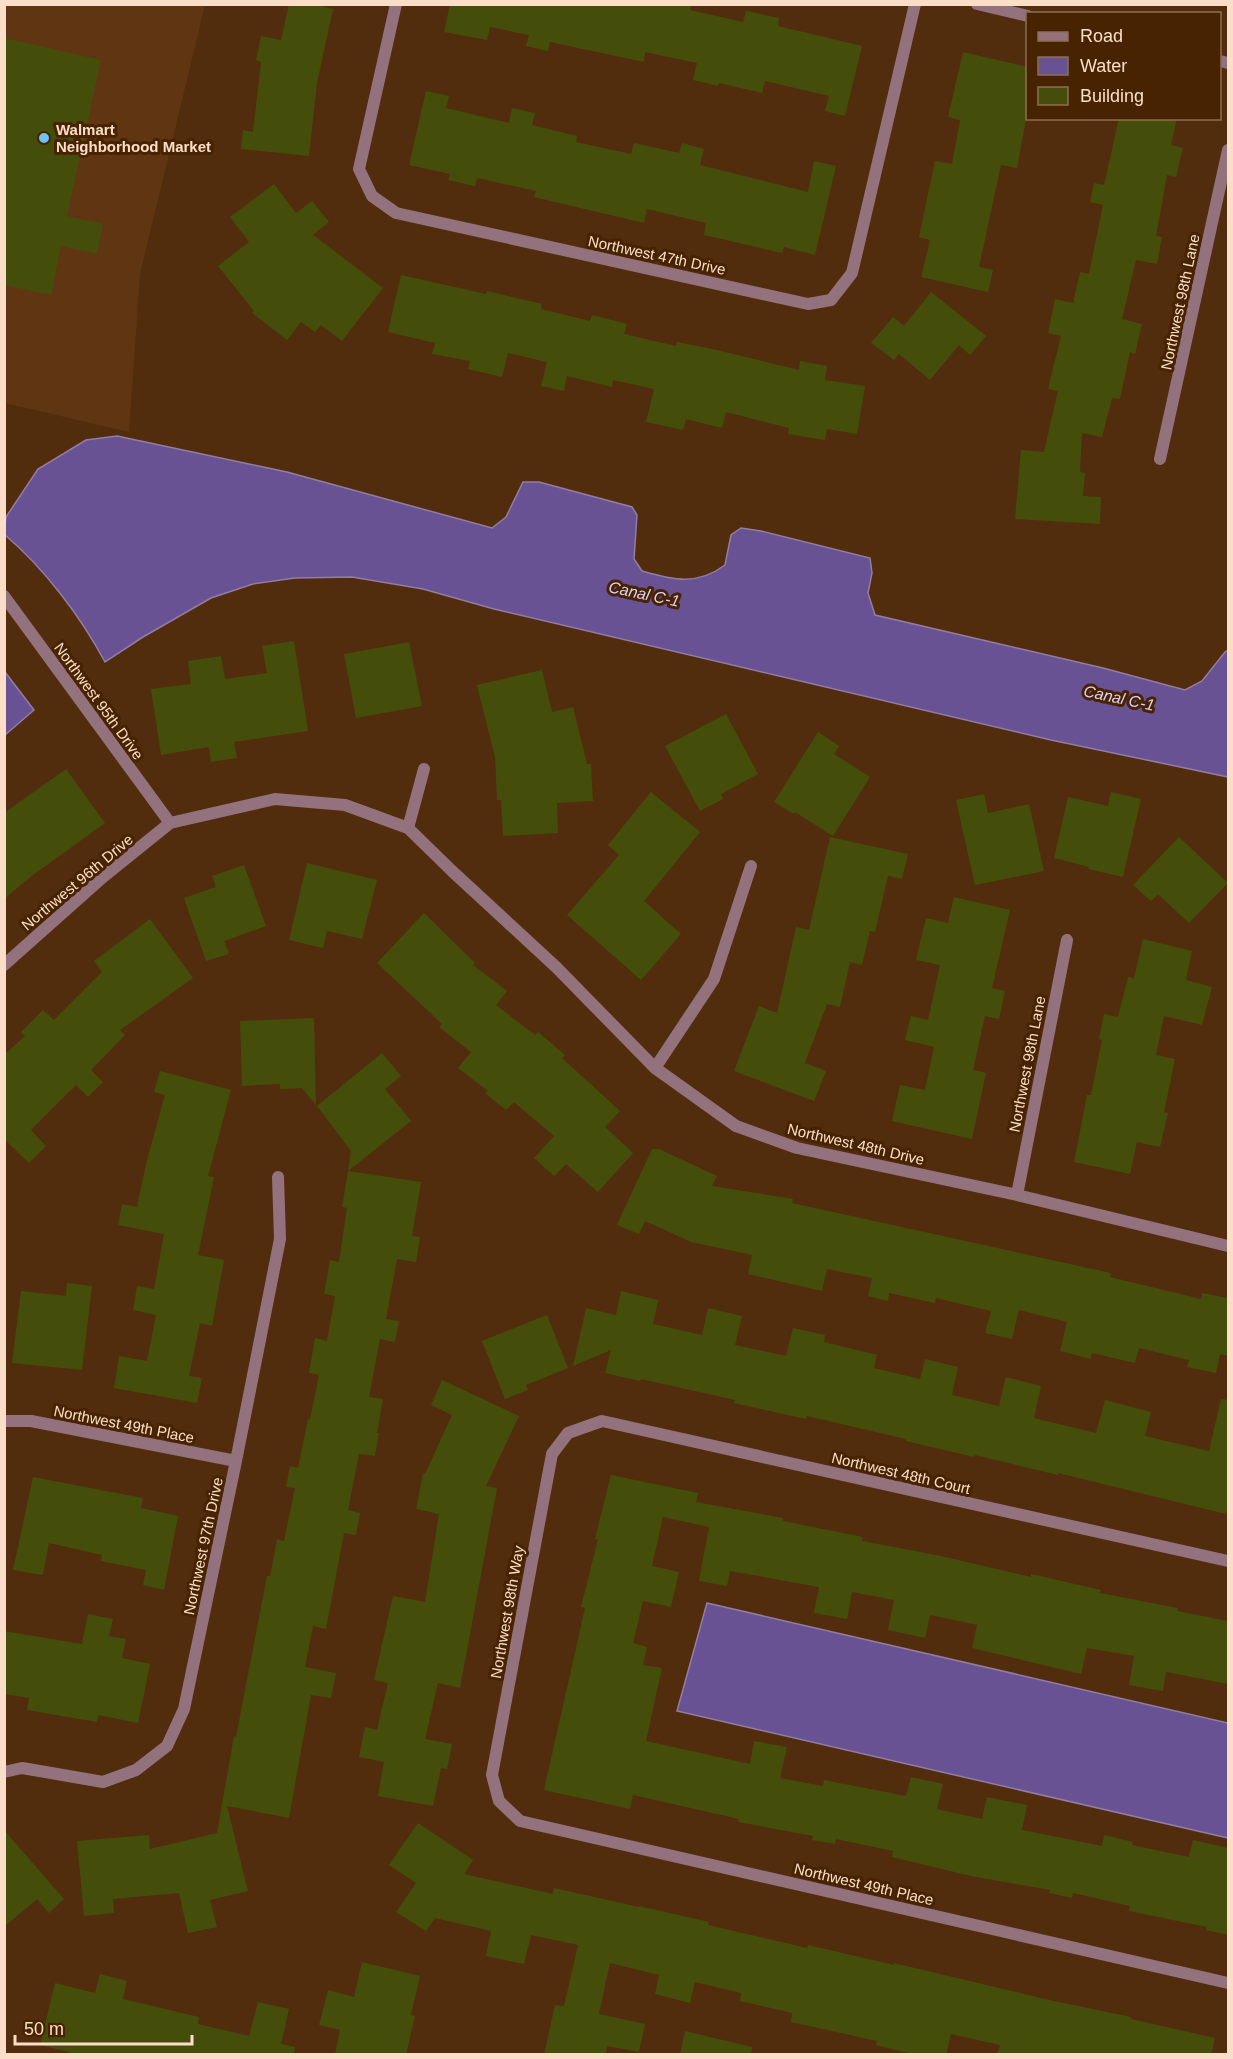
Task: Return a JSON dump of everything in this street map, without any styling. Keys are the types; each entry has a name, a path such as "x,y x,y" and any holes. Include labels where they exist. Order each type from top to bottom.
{"street":[{"name":"Northwest 47th Drive","path":"396,4 359,169 372,196 396,213 808,304 831,300 852,273 915,4"},
{"path":"977,4 1026,16"},
{"name":"Northwest 98th Lane","path":"1160,459 1228,150"},
{"name":"Northwest 95th Drive","path":"4,596 170,823"},
{"path":"408,828 424,769"},
{"name":"Northwest 48th Drive","path":"170,823 275,799 345,805 408,828 556,967 655,1068 736,1126 797,1148 1017,1195 1228,1246"},
{"name":"Northwest 96th Drive","path":"4,965 103,877 170,823"},
{"path":"655,1068 714,979 751,866"},
{"name":"Northwest 98th Lane","path":"1017,1195 1067,940"},
{"name":"Northwest 97th Drive","path":"4,1772 22,1768 103,1782 136,1770 166,1746 184,1709 280,1239 278,1177"},
{"name":"Northwest 49th Place","path":"4,1421 31,1421 236,1461"},
{"name":"Northwest 48th Court","path":"568,1433 602,1421 1228,1561"},
{"name":"Northwest 98th Way","path":"500,1801 492,1775 552,1454 568,1433"},
{"name":"Northwest 49th Place","path":"500,1801 520,1821 1228,1983"}],"shaded area":[{"path":"5,5 205,5 140,274 129,432 5,403"}],"water":[{"name":"Canal C-1","path":"117,436 287,472 492,528 506,517 523,482 539,482 632,507 637,515 634,559 642,571 675,579 695,578 715,572 725,565 731,535 741,528 761,531 870,558 872,573 868,593 875,615 1103,668 1185,690 1202,681 1228,650 1228,777 1051,740 494,609 423,589 352,577 295,578 253,584 211,598 105,662 61,594 34,562 4,533 6,517 38,469 86,440"},
{"path":"5,672 34,710 4,735"},
{"path":"707,1603 1228,1723 1228,1838 677,1711"}],"building":[{"path":"289,4 312,4 333,9 317,83 309,156 241,149 243,130 253,132 261,62 256,60 261,36 281,40"},
{"path":"450,4 691,4 690,10 743,22 746,11 779,18 778,26 862,46 845,116 825,111 829,96 765,81 762,93 719,83 718,86 693,80 697,63 645,52 644,62 550,42 548,51 526,46 529,35 490,27 487,40 444,32"},
{"name":"Walmart Neighborhood Market","path":"4,38 101,60 67,216 103,224 97,254 61,246 51,295 4,285"},
{"path":"963,52 1026,67 1026,120 1017,168 1001,165 979,267 993,270 988,292 921,277 930,240 919,237 935,161 952,164 960,120 948,117"},
{"path":"426,91 449,96 446,108 509,123 512,108 535,113 532,125 577,136 576,142 631,154 634,143 679,153 682,143 704,149 700,165 808,192 814,161 836,166 815,255 784,247 782,253 704,235 706,223 647,209 644,223 534,197 536,191 477,178 475,186 448,180 450,174 409,165"},
{"path":"1119,120 1177,120 1171,145 1183,148 1176,177 1167,175 1156,236 1162,237 1157,264 1136,260 1122,319 1142,324 1135,354 1130,352 1120,399 1112,398 1102,437 1082,433 1080,472 1085,473 1083,496 1101,497 1100,524 1015,519 1021,450 1044,452 1058,391 1048,389 1061,336 1048,333 1055,299 1073,303 1080,272 1089,274 1103,205 1090,202 1094,183 1104,185"},
{"path":"274,184 296,213 312,201 329,222 313,235 383,288 342,341 321,325 315,332 301,322 287,340 252,313 254,311 218,266 249,242 230,217"},
{"path":"401,275 542,304 541,309 590,321 592,315 627,324 624,334 676,346 677,342 799,370 800,361 827,366 825,380 865,386 857,434 827,429 825,440 788,434 789,428 726,412 722,428 686,419 683,430 646,422 654,389 613,380 612,387 567,376 564,391 541,386 547,362 508,353 502,377 468,369 470,361 432,354 435,343 388,332"},
{"path":"931,292 986,336 970,355 959,345 930,380 899,354 894,360 871,343 893,317 904,326"},
{"path":"294,641 308,731 234,742 237,758 211,762 209,747 161,755 151,689 191,684 188,661 221,656 225,679 267,673 262,646"},
{"path":"409,642 422,706 356,718 344,654"},
{"path":"542,670 552,712 573,707 587,764 591,764 593,801 557,803 558,833 503,836 501,800 497,800 495,757 477,685"},
{"path":"726,714 758,774 721,794 723,799 700,811 665,746"},
{"path":"818,732 839,746 834,754 870,777 833,836 795,812 794,814 774,802"},
{"path":"66,769 105,823 4,899 4,813"},
{"path":"651,792 700,832 644,901 681,934 641,980 567,915 619,855 608,845"},
{"path":"1111,792 1141,799 1123,877 1054,858 1068,797 1108,806"},
{"path":"984,794 988,813 1029,804 1044,871 975,885 956,800"},
{"path":"830,837 908,854 902,879 888,876 875,932 870,931 862,965 850,962 840,1007 827,1004 805,1063 826,1071 814,1101 734,1071 759,1006 777,1013 796,927 809,930"},
{"path":"1179,837 1228,883 1189,923 1158,894 1151,901 1133,885"},
{"path":"307,863 377,880 362,939 327,931 323,948 289,940"},
{"path":"244,865 266,926 224,941 229,954 206,961 184,898 216,887 212,876"},
{"path":"954,897 1010,910 992,988 1005,991 999,1019 985,1016 973,1070 986,1073 972,1139 892,1121 900,1085 925,1090 934,1047 905,1040 911,1016 928,1020 940,965 916,960 926,918 948,923"},
{"path":"424,913 475,963 473,965 507,991 496,1005 535,1035 538,1032 565,1055 562,1058 620,1111 605,1127 633,1153 598,1192 566,1164 554,1176 534,1158 554,1136 514,1102 506,1110 485,1093 488,1091 458,1068 471,1052 439,1027 442,1024 377,963"},
{"path":"150,919 193,978 120,1030 125,1035 91,1070 103,1082 88,1097 76,1085 31,1130 46,1146 29,1163 4,1139 4,1055 25,1036 21,1032 43,1010 54,1020 102,972 94,961"},
{"path":"1143,939 1192,951 1186,980 1212,987 1202,1025 1164,1016 1156,1055 1175,1059 1164,1112 1168,1113 1160,1147 1137,1142 1130,1174 1074,1162 1087,1095 1091,1095 1102,1040 1099,1039 1104,1014 1118,1017 1128,977 1134,978"},
{"path":"314,1018 316,1105 302,1088 280,1089 280,1084 242,1086 240,1021"},
{"path":"382,1053 401,1076 385,1089 411,1121 348,1171 351,1151 317,1106"},
{"path":"160,1071 231,1090 208,1176 214,1177 198,1255 224,1260 212,1326 200,1323 189,1376 202,1378 197,1403 114,1388 119,1356 147,1361 156,1315 133,1310 137,1286 154,1289 164,1234 118,1225 122,1204 137,1207 165,1095 154,1092"},
{"path":"652,1149 659,1149 717,1176 712,1186 793,1199 792,1203 1111,1273 1110,1277 1201,1299 1202,1293 1228,1298 1228,1356 1220,1354 1216,1373 1187,1367 1189,1360 1139,1348 1135,1363 1092,1353 1091,1359 1060,1351 1067,1322 1019,1310 1012,1339 985,1333 991,1311 936,1298 935,1303 889,1293 888,1301 868,1296 872,1278 827,1269 822,1291 748,1274 752,1255 691,1242 645,1221 639,1234 617,1225"},
{"path":"348,1171 421,1182 412,1236 420,1237 416,1262 397,1259 386,1319 399,1321 395,1342 380,1339 369,1397 383,1399 375,1456 359,1454 348,1510 360,1513 356,1535 344,1533 326,1629 313,1626 305,1667 336,1673 331,1698 311,1695 289,1818 227,1806 248,1891 210,1900 217,1927 188,1933 179,1893 113,1899 114,1913 84,1916 77,1841 149,1835 150,1849 217,1833 234,1736 236,1737 267,1576 270,1576 277,1539 284,1541 295,1488 286,1487 290,1466 298,1468 319,1375 309,1373 315,1338 327,1341 335,1296 324,1294 330,1260 339,1262 347,1208 342,1207"},
{"path":"67,1283 92,1286 82,1370 12,1363 21,1291 66,1296"},
{"path":"621,1291 658,1300 653,1324 702,1335 708,1308 742,1316 735,1345 786,1356 793,1328 825,1335 824,1342 877,1355 874,1368 920,1379 925,1359 958,1367 952,1395 999,1406 1006,1377 1041,1386 1034,1418 1096,1433 1105,1400 1151,1412 1145,1436 1209,1451 1221,1399 1228,1400 1228,1504 1226,1514 1058,1473 1058,1475 975,1455 974,1457 807,1416 806,1419 734,1403 735,1400 605,1373 611,1350 573,1366 586,1308 616,1315"},
{"path":"547,1315 568,1368 526,1385 528,1390 505,1399 482,1341"},
{"path":"442,1380 519,1416 486,1486 497,1488 460,1688 438,1683 425,1739 452,1744 447,1769 441,1768 433,1806 378,1796 384,1762 359,1757 365,1727 377,1730 388,1683 374,1680 393,1596 425,1602 439,1514 416,1509 423,1473 425,1474 452,1415 431,1405"},
{"path":"611,1475 698,1493 696,1502 783,1518 783,1521 863,1537 862,1541 1031,1577 1031,1574 1101,1590 1100,1593 1178,1608 1177,1611 1228,1621 1228,1684 1166,1672 1163,1691 1129,1685 1134,1656 1087,1648 1081,1674 972,1648 977,1625 930,1615 925,1638 888,1630 894,1600 852,1592 847,1619 814,1613 819,1587 730,1571 727,1586 699,1581 709,1527 663,1517 652,1566 679,1572 671,1607 643,1601 633,1643 647,1647 643,1665 662,1668 646,1741 750,1764 754,1741 787,1747 780,1778 823,1786 824,1780 906,1796 911,1777 943,1784 937,1809 982,1819 987,1797 1027,1805 1022,1830 1102,1846 1104,1835 1133,1842 1132,1845 1189,1857 1193,1840 1228,1848 1228,1935 1206,1930 1207,1927 1129,1911 1130,1906 1073,1893 1072,1898 1049,1893 1050,1890 971,1876 892,1857 893,1851 836,1839 835,1844 812,1840 813,1836 738,1822 739,1819 633,1795 630,1809 544,1790 585,1608 581,1607 598,1539 595,1539"},
{"path":"33,1477 143,1498 141,1508 178,1516 164,1590 143,1585 146,1570 101,1561 102,1555 49,1543 43,1575 13,1570"},
{"path":"88,1614 113,1619 109,1636 126,1639 122,1658 150,1664 138,1723 98,1715 97,1722 27,1710 29,1698 4,1694 4,1631 82,1644"},
{"path":"418,1823 473,1860 464,1874 553,1894 554,1888 639,1906 807,1948 808,1945 894,1965 894,1963 1131,2017 1131,2019 1215,2038 1211,2055 997,2055 1000,2045 951,2034 946,2055 917,2055 876,2045 877,2041 791,2022 792,2013 740,2001 741,1993 695,1982 690,2003 655,1994 659,1975 610,1963 599,2014 645,2024 639,2052 607,2046 606,2055 544,2055 555,2005 564,2006 578,1945 531,1935 524,1964 486,1956 491,1931 435,1918 426,1931 396,1912 416,1883 389,1865"},
{"path":"4,1830 64,1899 49,1913 37,1899 4,1927"},
{"path":"362,1962 420,1976 411,2015 415,2016 406,2055 335,2055 340,2030 319,2025 328,1990 354,1997"},
{"path":"100,1974 127,1981 123,1999 199,2017 198,2024 249,2036 258,2002 289,2009 281,2044 295,2047 294,2055 81,2055 40,2045 55,1983 95,1993"},
{"path":"685,2031 752,2047 751,2055 680,2055"}],"place":[{"name":"Walmart Neighborhood Market","path":"44,138"}]}
